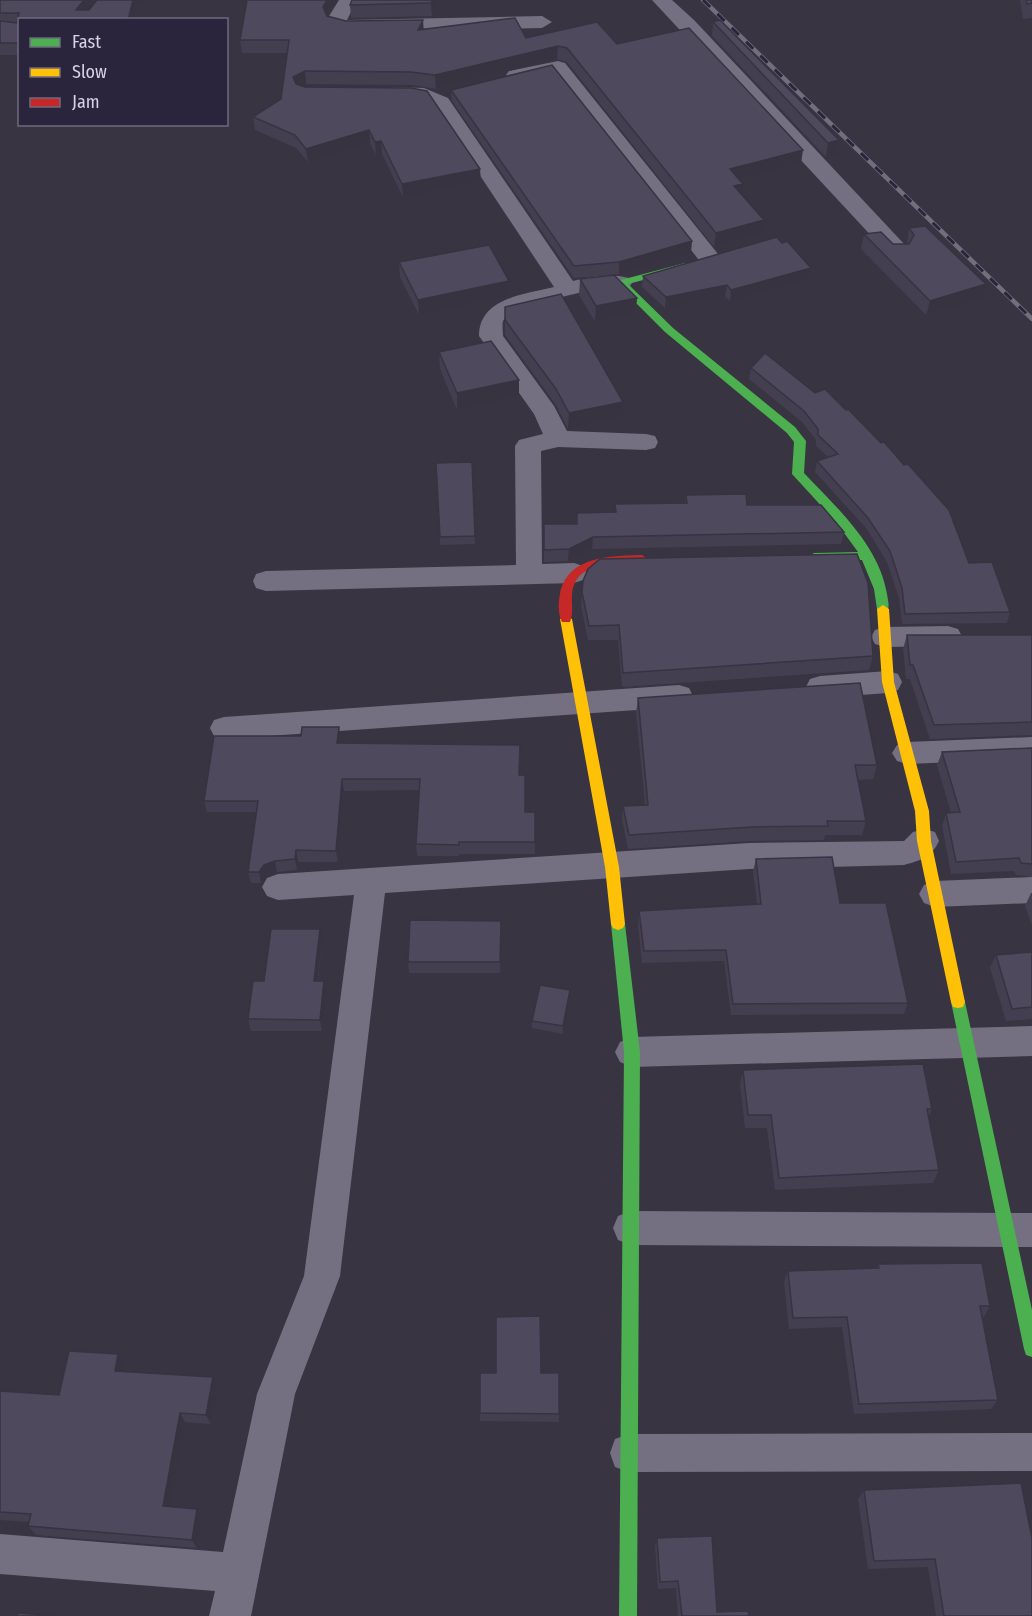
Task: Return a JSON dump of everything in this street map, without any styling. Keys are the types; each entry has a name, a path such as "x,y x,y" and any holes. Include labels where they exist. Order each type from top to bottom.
{"street":[{"path":"348,0 336,21 337,24 347,26 542,22"},
{"path":"522,0 542,22 558,67 716,257 621,283 591,284 567,290 509,308 495,315 490,324 491,336 544,412 558,439"},
{"path":"661,0 687,24 898,252"},
{"path":"499,80 558,67"},
{"path":"365,93 412,93 436,97 457,91"},
{"path":"436,97 567,290"},
{"path":"621,283 669,330 791,430 800,441 798,474 848,527 866,556 882,597 888,682 922,811 924,841 967,1042 1019,1230 1032,1349"},
{"path":"529,574 528,446 558,439 645,442"},
{"path":"795,557 866,556"},
{"path":"628,1616 632,1052 612,867 564,606 565,590 574,573 592,561 652,559"},
{"path":"266,581 574,573"},
{"path":"885,637 974,636"},
{"path":"794,688 888,682"},
{"path":"224,728 711,694"},
{"path":"907,753 1032,748"},
{"path":"278,888 749,856 904,854 917,849 924,841"},
{"path":"230,1616 237,1573 276,1394 322,1276 371,882"},
{"path":"935,894 1032,890"},
{"path":"632,1052 1032,1041"},
{"path":"631,1228 1019,1230"},
{"path":"629,1453 1032,1452"},
{"path":"0,1554 237,1573"}],"building":[{"path":"0,0 84,0 76,10 89,10 97,0 133,0 128,18 18,18 19,13 0,13"},
{"path":"247,0 327,0 323,7 327,16 346,21 423,20 418,30 515,18 526,38 597,22 617,44 689,28 803,150 730,169 743,184 734,186 764,220 716,233 567,48 558,46 435,75 411,72 305,71 293,77 296,84 305,87 411,88 427,91 480,169 402,184 381,141 375,142 369,130 306,149 295,135 253,117 281,99 289,40 240,40"},
{"path":"352,0 433,0 431,3 350,5"},
{"path":"18,18 18,43 0,43 0,21 17,23"},
{"path":"720,20 839,140 828,143 713,22"},
{"path":"552,65 692,241 619,262 574,266 451,90"},
{"path":"925,226 986,284 930,301 864,234 881,232 893,244 909,244 914,235 909,228"},
{"path":"777,237 782,243 787,241 811,268 731,290 727,285 666,297 643,276"},
{"path":"489,245 509,281 418,300 399,262"},
{"path":"614,275 637,298 596,306 580,279"},
{"path":"561,294 623,402 569,413 556,389 505,320 505,307"},
{"path":"491,341 519,380 457,393 439,352"},
{"path":"765,353 815,393 825,389 881,443 884,442 904,465 908,464 949,510 969,563 992,562 1010,612 905,614 902,588 890,551 868,518 817,461 838,454 818,435 818,429 804,411 751,368"},
{"path":"472,462 475,536 440,537 436,463"},
{"path":"746,494 747,505 821,505 844,532 593,537 569,549 544,550 544,524 577,524 577,513 616,512 615,504 687,503 686,495"},
{"path":"857,554 868,583 873,656 623,673 619,625 589,626 582,592 583,581 588,569 600,559"},
{"path":"907,635 1032,635 1032,722 934,725 913,665 910,665"},
{"path":"860,683 877,765 855,765 866,821 827,821 828,826 752,827 629,835 623,806 648,805 638,698"},
{"path":"302,727 339,727 337,743 520,745 519,775 525,775 525,812 535,812 535,842 416,844 420,779 342,779 336,851 296,850 295,859 275,861 264,865 259,872 248,872 258,801 204,801 214,736 301,736"},
{"path":"1032,748 1032,864 1021,863 1019,858 956,862 946,813 960,812 942,752"},
{"path":"832,857 840,903 886,903 908,1003 733,1004 726,950 644,951 639,911 761,904 756,859"},
{"path":"410,920 501,921 500,962 408,962"},
{"path":"271,929 320,929 314,981 324,981 320,1020 248,1019 253,981 264,981"},
{"path":"1032,952 1032,1007 1012,1009 996,955"},
{"path":"540,985 570,990 563,1026 532,1021"},
{"path":"923,1064 932,1109 927,1109 939,1170 779,1178 771,1115 748,1115 743,1070"},
{"path":"982,1263 990,1306 980,1306 998,1400 859,1404 847,1317 793,1318 788,1271 879,1268 878,1264"},
{"path":"540,1316 541,1373 559,1373 559,1414 480,1413 480,1373 496,1373 496,1317"},
{"path":"69,1351 118,1354 115,1371 213,1377 206,1415 180,1413 163,1506 197,1509 192,1540 28,1526 31,1514 0,1512 0,1391 59,1395"},
{"path":"1021,1483 1032,1538 1032,1616 944,1616 935,1559 874,1561 864,1490"},
{"path":"712,1536 717,1612 748,1611 749,1616 682,1616 678,1581 660,1582 657,1538"},
{"path":"18,1613 57,1616 17,1616"}],"railway":[{"path":"703,0 1032,319"}],"traffic: fast":[{"path":"685,266 621,283 669,330 791,430 800,441 798,474 840,519 864,552 880,589 883,609"},
{"path":"814,557 866,556"},
{"path":"618,924 632,1052 628,1616"},
{"path":"958,1002 1032,1349"}],"traffic: slow":[{"path":"883,609 888,682 922,811 924,841 958,1002"},
{"path":"566,619 612,867 618,924"}],"traffic: jam":[{"path":"566,619 567,585 574,575 596,563 642,559"}]}
